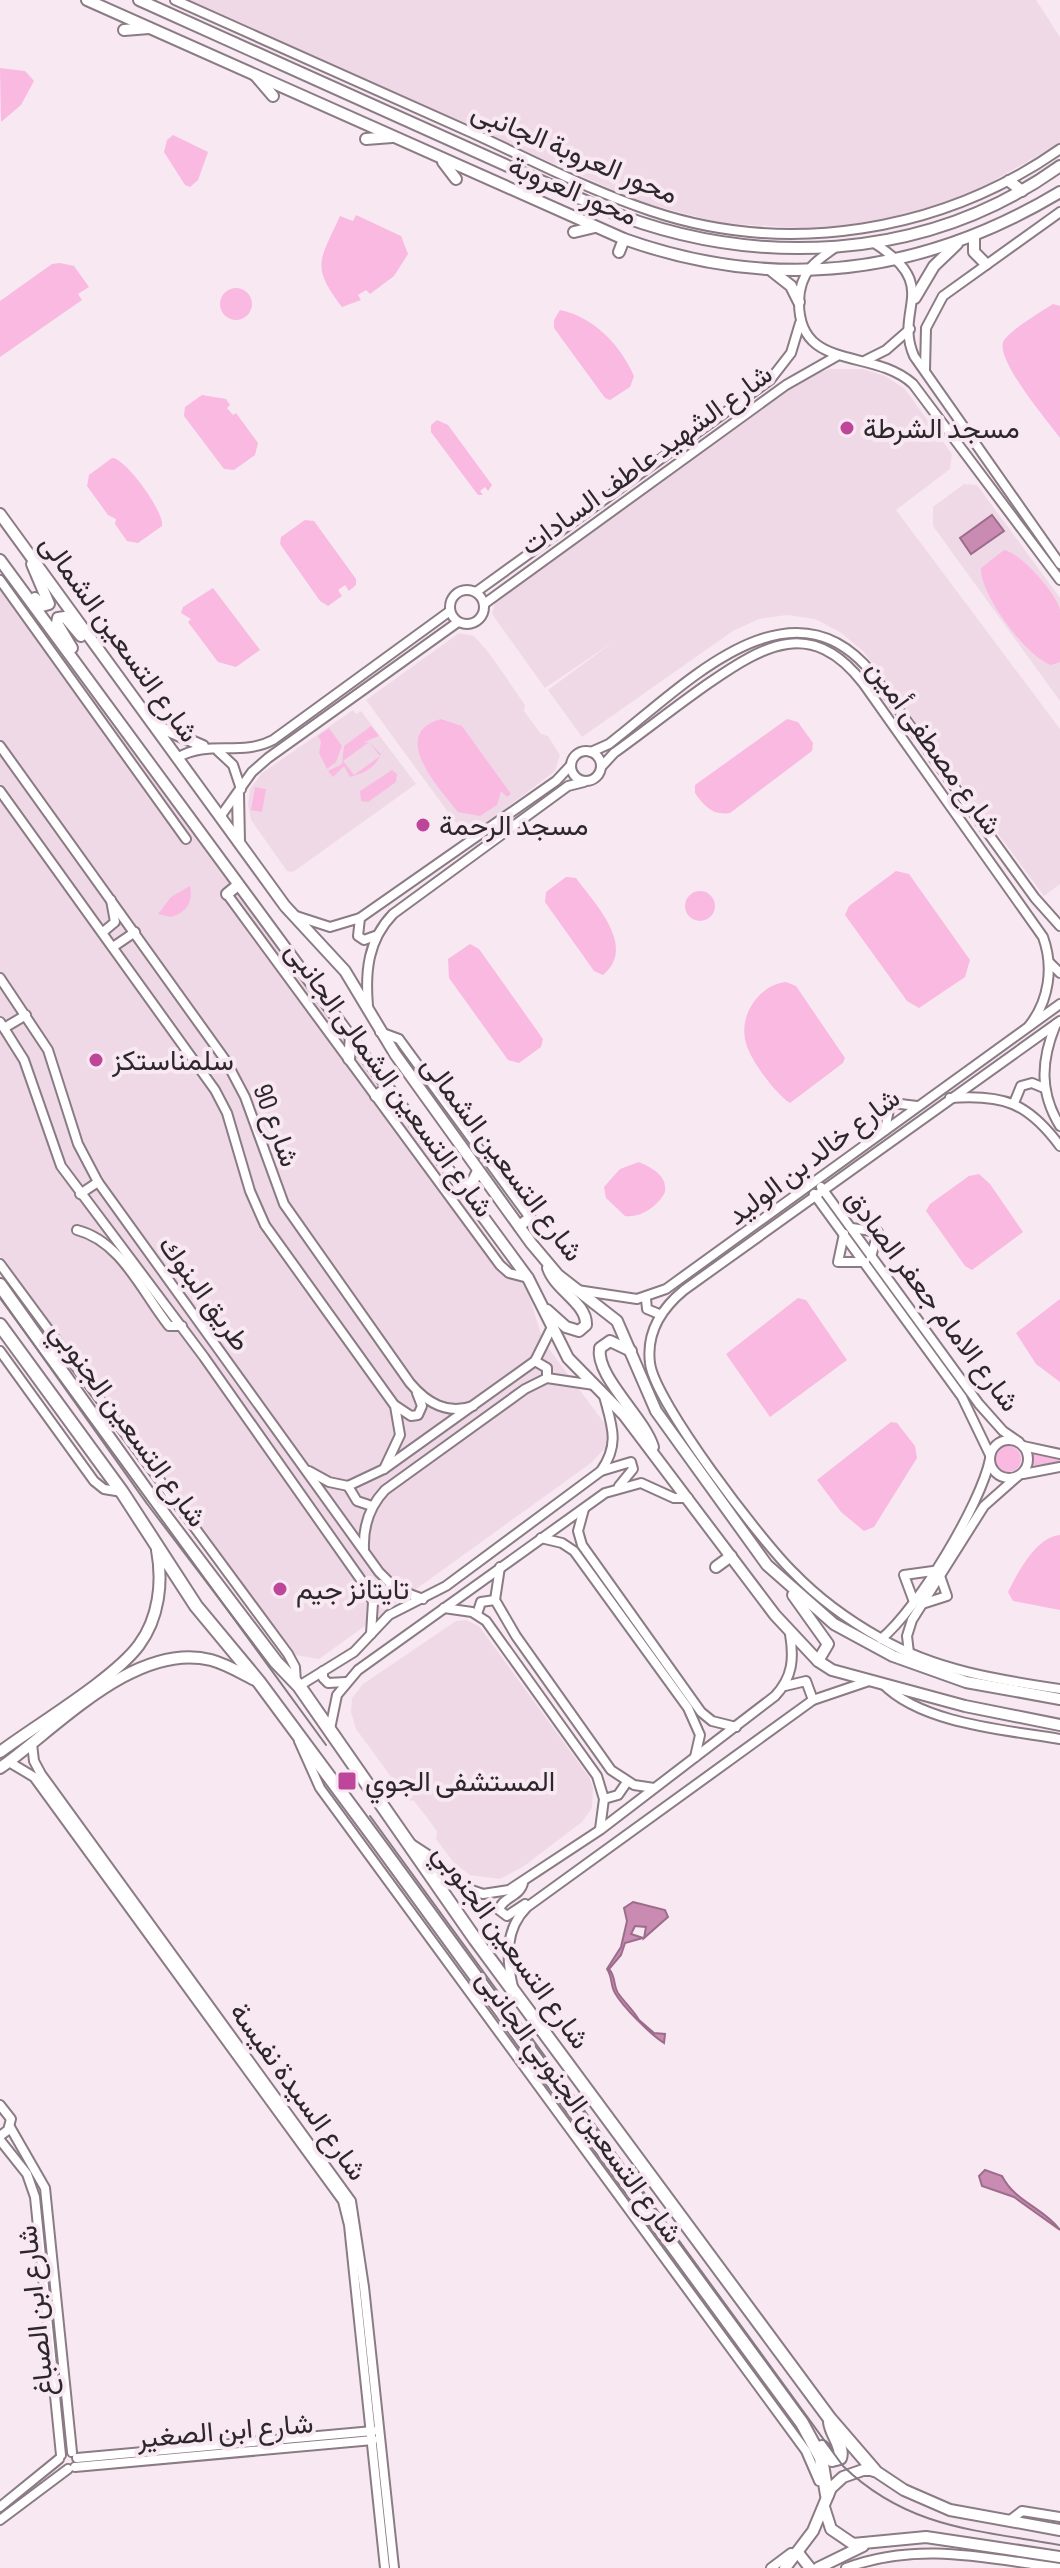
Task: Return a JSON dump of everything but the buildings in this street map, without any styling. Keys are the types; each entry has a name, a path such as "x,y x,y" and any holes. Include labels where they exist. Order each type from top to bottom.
{"highway":[{"name":"شارع التسعين الجنوبي","path":"0,1285 46,1339 153,1500 226,1585 514,1992 641,2165 830,2419 874,2470"},
{"name":"شارع التسعين الجنوبي","path":"0,1325 122,1492 202,1614 259,1682 485,2002 622,2178 813,2440 824,2467 825,2501"},
{"path":"153,1500 164,1491"},
{"path":"622,2178 632,2177 641,2165"},
{"path":"813,2440 832,2460 840,2458 841,2450 832,2435 830,2419"}],"main road":[{"name":"محور العروبة","path":"87,0 595,227 683,258 770,270 806,270 896,259 974,237 1060,192"},
{"name":"محور العروبة","path":"139,0 626,218 716,242 795,249 874,243 960,219 1022,191 1060,166"},
{"path":"188,45 198,38 196,25"},
{"path":"124,30 152,27"},
{"path":"218,58 218,49 229,39"},
{"path":"254,73 273,96"},
{"path":"366,139 393,137"},
{"path":"442,160 456,179"},
{"path":"1009,181 1022,191"},
{"path":"574,232 595,227"},
{"path":"795,234 795,249"},
{"path":"974,237 974,252 986,264"},
{"path":"619,252 624,239"},
{"path":"915,298 934,266 961,241"},
{"path":"770,270 791,286 799,302"},
{"name":"شارع التسعين الشمالى","path":"0,514 290,914 340,965 380,1032 546,1263 617,1321 652,1390 661,1420 752,1545 788,1586 834,1624 910,1664 966,1682 1060,1699"},
{"path":"23,546 34,539"},
{"path":"18,585 42,606 49,604 32,558"},
{"name":"شارع التسعين الشمالى","path":"0,560 528,1278 568,1358 600,1388 656,1456 790,1634 832,1670 965,1706 1060,1725"},
{"path":"84,674 57,623 58,618 65,617 85,641 98,648"},
{"path":"155,725 209,747"},
{"path":"240,792 240,844"},
{"path":"185,836 195,824"},
{"path":"227,894 238,885"},
{"path":"349,1059 351,1037"},
{"path":"376,1096 387,1088"},
{"path":"458,1184 472,1183 478,1171"},
{"path":"471,1202 475,1192 491,1188"},
{"path":"519,1226 530,1218"},
{"path":"546,1263 556,1284 585,1314 586,1325 579,1331 570,1330 546,1309"},
{"path":"635,1356 614,1341 603,1345 599,1353 602,1368 644,1428 656,1456"},
{"path":"136,1649 158,1600 160,1571 156,1544"},
{"path":"716,1567 731,1556"},
{"path":"788,1586 828,1644 818,1661"},
{"path":"0,1752 136,1649 145,1646 152,1650 152,1662"},
{"path":"4,1765 118,1680 152,1662 182,1658 209,1660 259,1682"},
{"path":"785,2568 799,2554 825,2501 848,2474 874,2470"},
{"name":"شارع التسعين الجنوبي","path":"874,2470 895,2485 939,2506 1060,2530"},
{"name":"شارع التسعين الجنوبي","path":"825,2501 828,2525 838,2537 853,2544 926,2537 1060,2557"},
{"path":"818,2568 871,2543"},
{"path":"799,2554 810,2568"}],"street":[{"name":"محور العروبة الجانبى","path":"175,0 625,202 708,226 795,234 851,231 908,220 960,204 1009,181 1060,149"},
{"path":"926,375 923,343 936,305 951,288 1060,212"},
{"path":"874,243 896,259 909,278 915,298 909,345 926,375 1060,564"},
{"path":"836,247 806,270 799,302 800,322 818,348 837,356 866,360 895,370 921,394 1060,580"},
{"name":"شارع الشهيد عاطف السادات","path":"476,592 770,380 791,353 800,322"},
{"path":"866,360 886,350 910,329"},
{"name":"شارع الشهيد عاطف السادات","path":"484,604 786,385 837,356"},
{"path":"648,470 654,480"},
{"path":"638,477 645,487"},
{"path":"0,580 185,836"},
{"path":"457,592 476,592 484,604 478,621 468,625 458,622 450,611 451,600 457,592"},
{"path":"177,758 209,747 241,750 263,745 450,611"},
{"path":"220,817 260,764 458,622"},
{"name":"شارع مصطفى أمين","path":"591,752 609,744 746,643 778,632 811,633 851,650 872,673 1035,898 1060,926"},
{"name":"شارع مصطفى أمين","path":"602,766 703,687 751,654 772,646 809,646 844,661 1031,917 1043,937 1050,963"},
{"path":"696,677 703,687"},
{"path":"350,685 356,695"},
{"name":"شارع 90","path":"0,746 233,1073 284,1204 415,1389 441,1407 457,1410 473,1406"},
{"path":"209,747 233,765 240,792"},
{"path":"290,914 330,927 360,918 556,781 579,753 591,752 602,766 595,779 568,786 409,899 375,936 364,940 358,936 356,926 360,918"},
{"path":"571,765 574,776 584,782"},
{"name":"شارع 90","path":"0,791 222,1101 250,1191 265,1225 395,1406"},
{"path":"471,841 478,852"},
{"name":"شارع التسعين الشمالى الجانبى","path":"227,894 503,1269 528,1278"},
{"path":"103,932 115,922 109,904 111,900"},
{"path":"113,947 135,932"},
{"path":"368,1010 366,974 375,936"},
{"path":"1050,963 1060,973"},
{"path":"1029,1026 1043,1000 1050,963"},
{"name":"طريق البنوك","path":"0,978 48,1050 78,1144 98,1182 391,1585 423,1599"},
{"name":"شارع خالد بن الوليد","path":"646,1299 723,1250 1060,1004"},
{"path":"2,1025 26,1015"},
{"path":"1058,1022 1046,1056 1044,1088 1060,1126"},
{"name":"شارع خالد بن الوليد","path":"659,1314 684,1290 1058,1022"},
{"name":"طريق البنوك","path":"2,1025 24,1060 53,1150 80,1194 110,1232 119,1251 182,1326 311,1507 373,1602"},
{"name":"شارع التسعين الشمالى الجانبى","path":"380,1032 399,1039 530,1218"},
{"path":"1014,1103 1021,1086 1032,1083 1044,1088"},
{"path":"950,1098 984,1096 1014,1103 1038,1119 1060,1146"},
{"path":"885,1131 891,1103 917,1106"},
{"path":"80,1194 98,1182"},
{"name":"شارع الامام جعفر الصادق","path":"813,1184 986,1413 1021,1444 1060,1454"},
{"path":"110,1232 116,1225 127,1223"},
{"path":"77,1230 99,1238 119,1251"},
{"path":"847,1231 878,1232 868,1259 838,1262 847,1231"},
{"path":"723,1250 729,1260"},
{"name":"شارع الامام جعفر الصادق","path":"868,1259 968,1407 990,1457"},
{"path":"0,1264 46,1339 164,1491 226,1585"},
{"path":"577,1290 646,1299 647,1309 659,1314 649,1350 652,1390 790,1570 831,1606 881,1639 909,1653 969,1672 1060,1689"},
{"path":"302,1464 320,1478 348,1486 384,1469 535,1361 552,1327"},
{"path":"0,1351 94,1481 104,1489 122,1492"},
{"path":"535,1361 547,1368 547,1378"},
{"path":"364,1550 365,1529 372,1506 402,1477 530,1385 547,1378 600,1388 615,1439 611,1455 601,1471"},
{"path":"395,1406 411,1416 418,1415 422,1406 415,1389"},
{"path":"384,1469 400,1435 395,1406"},
{"path":"881,1639 918,1603 976,1498 990,1457 1001,1441 1021,1444 1029,1457 1020,1475 984,1506 936,1573"},
{"path":"990,1457 999,1475 1020,1475 1060,1467"},
{"path":"297,1684 354,1652 389,1615 423,1599 601,1471 631,1462 632,1471 619,1486 500,1567 346,1682 335,1703 330,1729"},
{"path":"619,1486 641,1483 674,1498 688,1498"},
{"path":"348,1486 353,1498 372,1506"},
{"path":"584,1509 580,1540 670,1677 699,1730 695,1757"},
{"path":"541,1538 570,1547 696,1706 712,1721 736,1727"},
{"path":"570,1547 573,1541 580,1540"},
{"path":"500,1567 495,1600 516,1636 607,1764 627,1782 654,1788"},
{"path":"918,1603 947,1596 936,1573"},
{"path":"909,1653 909,1628 918,1603 904,1575 936,1573"},
{"path":"371,1634 373,1602 387,1595 391,1585"},
{"path":"477,1614 481,1602 495,1600"},
{"path":"443,1608 477,1614 489,1625 597,1776 604,1799 600,1830"},
{"path":"784,1686 793,1654 790,1634"},
{"path":"323,1671 328,1683 346,1682"},
{"path":"523,1883 521,1891 501,1904 501,1914 509,1916 537,1900 813,1700 877,1680 906,1702 942,1715 1060,1739"},
{"path":"409,1843 425,1852 457,1883 470,1891 496,1894 523,1883 600,1830 736,1727 784,1686 806,1681 813,1700"},
{"path":"699,1730 707,1728 712,1721"},
{"name":"شارع السيدة نفيسة","path":"32,1744 35,1773 343,2201 394,2568"},
{"name":"شارع السيدة نفيسة","path":"4,1765 35,1773"},
{"path":"604,1799 618,1795 627,1782"},
{"path":"514,1992 508,1965 510,1938 516,1921 537,1900"},
{"name":"شارع التسعين الجنوبي الجانبى","path":"485,2002 806,2451 816,2470 825,2501"},
{"name":"شارع ابن الصباغ","path":"0,2105 10,2115 10,2127 45,2188 73,2462"},
{"path":"0,2138 10,2127"},
{"name":"شارع ابن الصباغ","path":"0,2138 27,2174 35,2197 60,2457"},
{"name":"شارع السيدة نفيسة","path":"374,2435 385,2568"},
{"name":"شارع ابن الصغير","path":"60,2457 73,2462 374,2435"},
{"path":"0,2507 60,2457 63,2467 73,2462"},
{"path":"0,2520 73,2462"},
{"path":"1009,2521 1022,2511 1060,2517"},
{"path":"846,2568 879,2557 922,2552 959,2553 1059,2568"},
{"path":"771,2568 791,2553 799,2554"}],"shaded area":[{"path":"185,0 1036,0 1060,37 1060,143 963,198 914,215 817,229 720,223 638,201"},
{"path":"0,68 25,71 34,81 21,105 1,122"},
{"path":"173,135 208,152 198,180 190,187 185,185 164,152 167,140"},
{"path":"356,215 401,236 408,254 394,276 370,294 366,290 358,295 361,300 342,307 325,281 323,253 340,216 353,221"},
{"path":"52,264 74,266 89,287 78,294 82,300 0,357 0,301"},
{"path":"236,288 247,293 252,304 247,315 236,320 225,315 220,304 225,293"},
{"path":"1053,304 1060,306 1060,438 1015,376 1003,351 1003,342 1011,333"},
{"path":"560,310 584,319 613,343 634,376 630,387 610,400 605,398 554,328 554,320"},
{"path":"830,369 862,369 885,376 905,389 952,454 950,469 896,510 1060,729 1060,884 1044,896 863,651 840,632 815,619 787,615 759,619 733,631 582,737 548,690 613,642 545,688 492,614 496,599 807,377"},
{"path":"202,395 226,399 230,405 227,408 233,415 236,413 258,443 255,455 234,470 224,469 184,416 185,407"},
{"path":"437,420 448,425 492,485 488,491 485,487 480,491 483,495 478,495 431,432 431,425"},
{"path":"112,458 135,476 161,519 162,526 138,543 127,541 115,524 116,519 108,515 87,486 89,475"},
{"path":"964,484 977,485 1060,598 1060,701 933,526 933,507"},
{"path":"992,515 1004,531 971,554 960,538"},
{"path":"305,520 314,521 356,579 356,585 349,591 345,585 338,590 342,596 328,606 320,601 280,544 281,537"},
{"path":"1004,550 1028,566 1057,603 1060,610 1060,662 1051,665 1029,650 1006,623 988,593 981,568"},
{"path":"0,569 528,1292 543,1341 608,1428 606,1447 591,1463 319,1659 295,1655 0,1256"},
{"path":"213,588 260,650 236,667 218,662 188,622 191,619 181,613 183,607"},
{"path":"459,633 474,636 489,653 525,705 524,711 541,734 548,736 560,755 555,771 467,838 366,700"},
{"path":"353,710 356,714 361,711 416,784 293,872 287,871 251,820 248,805 250,789 262,773"},
{"path":"441,719 462,726 511,794 507,797 501,791 497,805 480,816 458,812 422,762 418,749 419,736 426,726"},
{"path":"787,719 798,722 813,743 812,751 730,813 719,813 706,806 695,793 695,785"},
{"path":"371,726 379,736 362,743 369,742 343,761 354,775 380,756 365,771 350,777 344,766 333,777 328,771 342,764 344,746"},
{"path":"329,728 342,746 336,762 327,769 319,753 321,742 318,736"},
{"path":"392,770 397,774 396,782 368,802 361,801 360,791"},
{"path":"255,787 266,789 262,812 251,810"},
{"path":"896,871 909,874 970,960 965,977 919,1008 907,1001 845,915 849,906"},
{"path":"566,877 576,878 602,912 615,939 613,964 603,975 594,971 545,902 546,892"},
{"path":"190,886 190,902 185,909 171,917 158,914 171,897"},
{"path":"700,891 706,892 714,900 714,912 706,920 700,921 694,920 686,912 685,906 686,900 694,892"},
{"path":"470,944 479,949 543,1039 541,1047 519,1063 508,1060 449,978 448,959"},
{"path":"786,982 796,986 845,1058 843,1063 790,1103 758,1067 748,1050 744,1032 748,1012 759,995 776,984"},
{"path":"639,1162 661,1177 665,1192 648,1210 625,1216 606,1198 604,1187 620,1169"},
{"path":"979,1174 990,1184 1023,1232 972,1270 965,1266 926,1211 930,1204 969,1176"},
{"path":"798,1298 806,1300 847,1360 770,1417 726,1354"},
{"path":"1060,1299 1060,1382 1036,1364 1016,1333"},
{"path":"891,1422 897,1423 915,1446 917,1458 874,1527 864,1531 841,1512 817,1480"},
{"path":"1008,1446 1017,1450 1021,1459 1017,1468 1008,1472 999,1468 995,1459 999,1450"},
{"path":"1030,1450 1060,1458 1060,1462 1029,1466"},
{"path":"1060,1535 1060,1610 1013,1601 1008,1592 1029,1557 1043,1542"},
{"path":"466,1620 479,1626 589,1777 593,1788 592,1808 582,1822 524,1866 500,1879 470,1875 454,1863 436,1839 437,1831 414,1801 408,1800 356,1729 351,1712 352,1698 363,1684 456,1621"},
{"path":"633,1902 665,1910 668,1917 644,1938 646,1927 635,1926 631,1934 643,1938 625,1943 621,1955 609,1969 621,1997 654,2033 665,2034 664,2043 637,2020 619,1999 607,1969 621,1947 627,1921 624,1908"},
{"path":"985,2170 1002,2176 1014,2192 1060,2230 1014,2197 982,2186 979,2176"}],"railway":[{"path":"0,1298 326,1745"},
{"path":"370,1816 843,2466 867,2487 918,2514 971,2530 1060,2545"}],"place":[{"name":"مسجد الشرطة","path":"847,428"},
{"name":"مسجد الرحمة","path":"423,825"},
{"name":"سلمناستكز","path":"96,1060"},
{"name":"تايتانز جيم","path":"280,1589"},
{"name":"المستشفى الجوي","path":"347,1781"}]}
